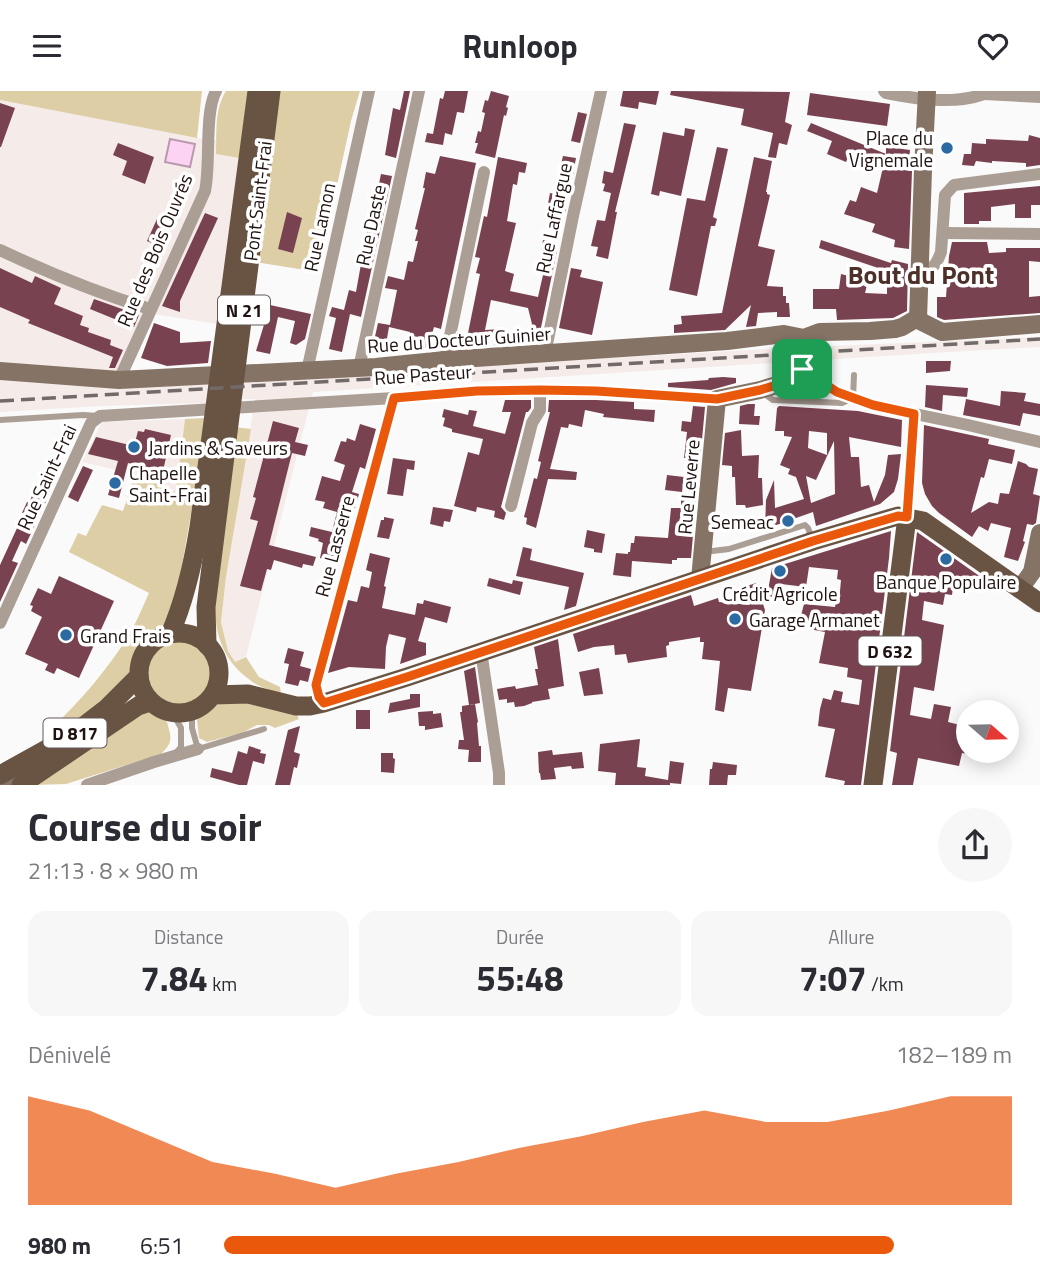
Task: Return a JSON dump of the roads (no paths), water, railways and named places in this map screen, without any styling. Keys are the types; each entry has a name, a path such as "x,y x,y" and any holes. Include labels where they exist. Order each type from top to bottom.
{"main road":[{"name":"Pont Saint-Frai","path":"208,645 208,528 257,91"},
{"name":"Pont Saint-Frai","path":"170,634 208,528 271,91"},
{"path":"219,674 248,694 278,703 310,706 324,703 813,541 898,516 923,521 1040,603"},
{"name":"D 632","path":"873,785 907,517"},
{"path":"183,633 208,645 218,663 219,674 213,695 206,704 182,712 161,709 150,702 139,680 139,668 149,646 170,634 183,633"},
{"name":"D 817","path":"0,775 72,735 107,708 139,676"},
{"path":"213,695 248,694"},
{"name":"D 817","path":"21,785 138,706 150,702"}],"street":[{"name":"Rue des Bois Ouvrés","path":"119,380 205,191 210,114 216,91"},
{"name":"Rue Lamon","path":"307,371 369,91"},
{"name":"Rue Daste","path":"359,368 419,91"},
{"name":"Rue Laffargue","path":"545,354 601,91"},
{"path":"884,91 911,98 947,100 972,98 981,92 1040,97"},
{"path":"928,91 918,320 942,333 1040,324"},
{"path":"445,360 484,172"},
{"path":"920,273 934,267 942,252 945,194 954,185 1040,174"},
{"path":"943,233 1040,234"},
{"path":"0,250 104,295 150,309"},
{"name":"Rue du Docteur Guinier","path":"0,370 119,380 307,371 727,341 784,334 804,338 820,332 895,329 918,320"},
{"path":"804,338 801,347 802,367 837,392 873,405 1040,442"},
{"name":"Rue Pasteur","path":"96,420 477,391 596,391 717,399 760,390 796,377 802,367"},
{"path":"511,506 532,423 540,410 540,390"},
{"name":"Rue Lasserre","path":"324,703 319,697 316,685 394,398"},
{"name":"Rue Leverre","path":"700,579 717,399"},
{"path":"907,517 914,414"},
{"name":"Rue Saint-Frai","path":"0,623 3,608 96,420"},
{"path":"1020,589 1032,572 1040,533"},
{"path":"481,652 499,785"},
{"path":"87,785 198,749"},
{"path":"4,785 37,762 46,750"}],"lane":[{"path":"760,390 774,400 842,403 853,398 854,375"},
{"path":"0,420 83,415 96,420"},
{"path":"703,552 729,549 805,525 813,541"},
{"path":"182,712 192,728 198,749 264,729"},
{"path":"172,756 181,747 182,712"}],"railway":[{"path":"0,401 1040,339"}],"place":[{"name":"Place du Vignemale","path":"947,148"},
{"name":"Jardins & Saveurs","path":"134,447"},
{"name":"Chapelle Saint-Frai","path":"115,483"},
{"name":"Semeac","path":"788,521"},
{"name":"Banque Populaire","path":"946,559"},
{"name":"Crédit Agricole","path":"780,571"},
{"name":"Garage Armanet","path":"735,619"},
{"name":"Grand Frais","path":"66,635"}],"district":[{"name":"Bout du Pont","path":"921,274"}]}
